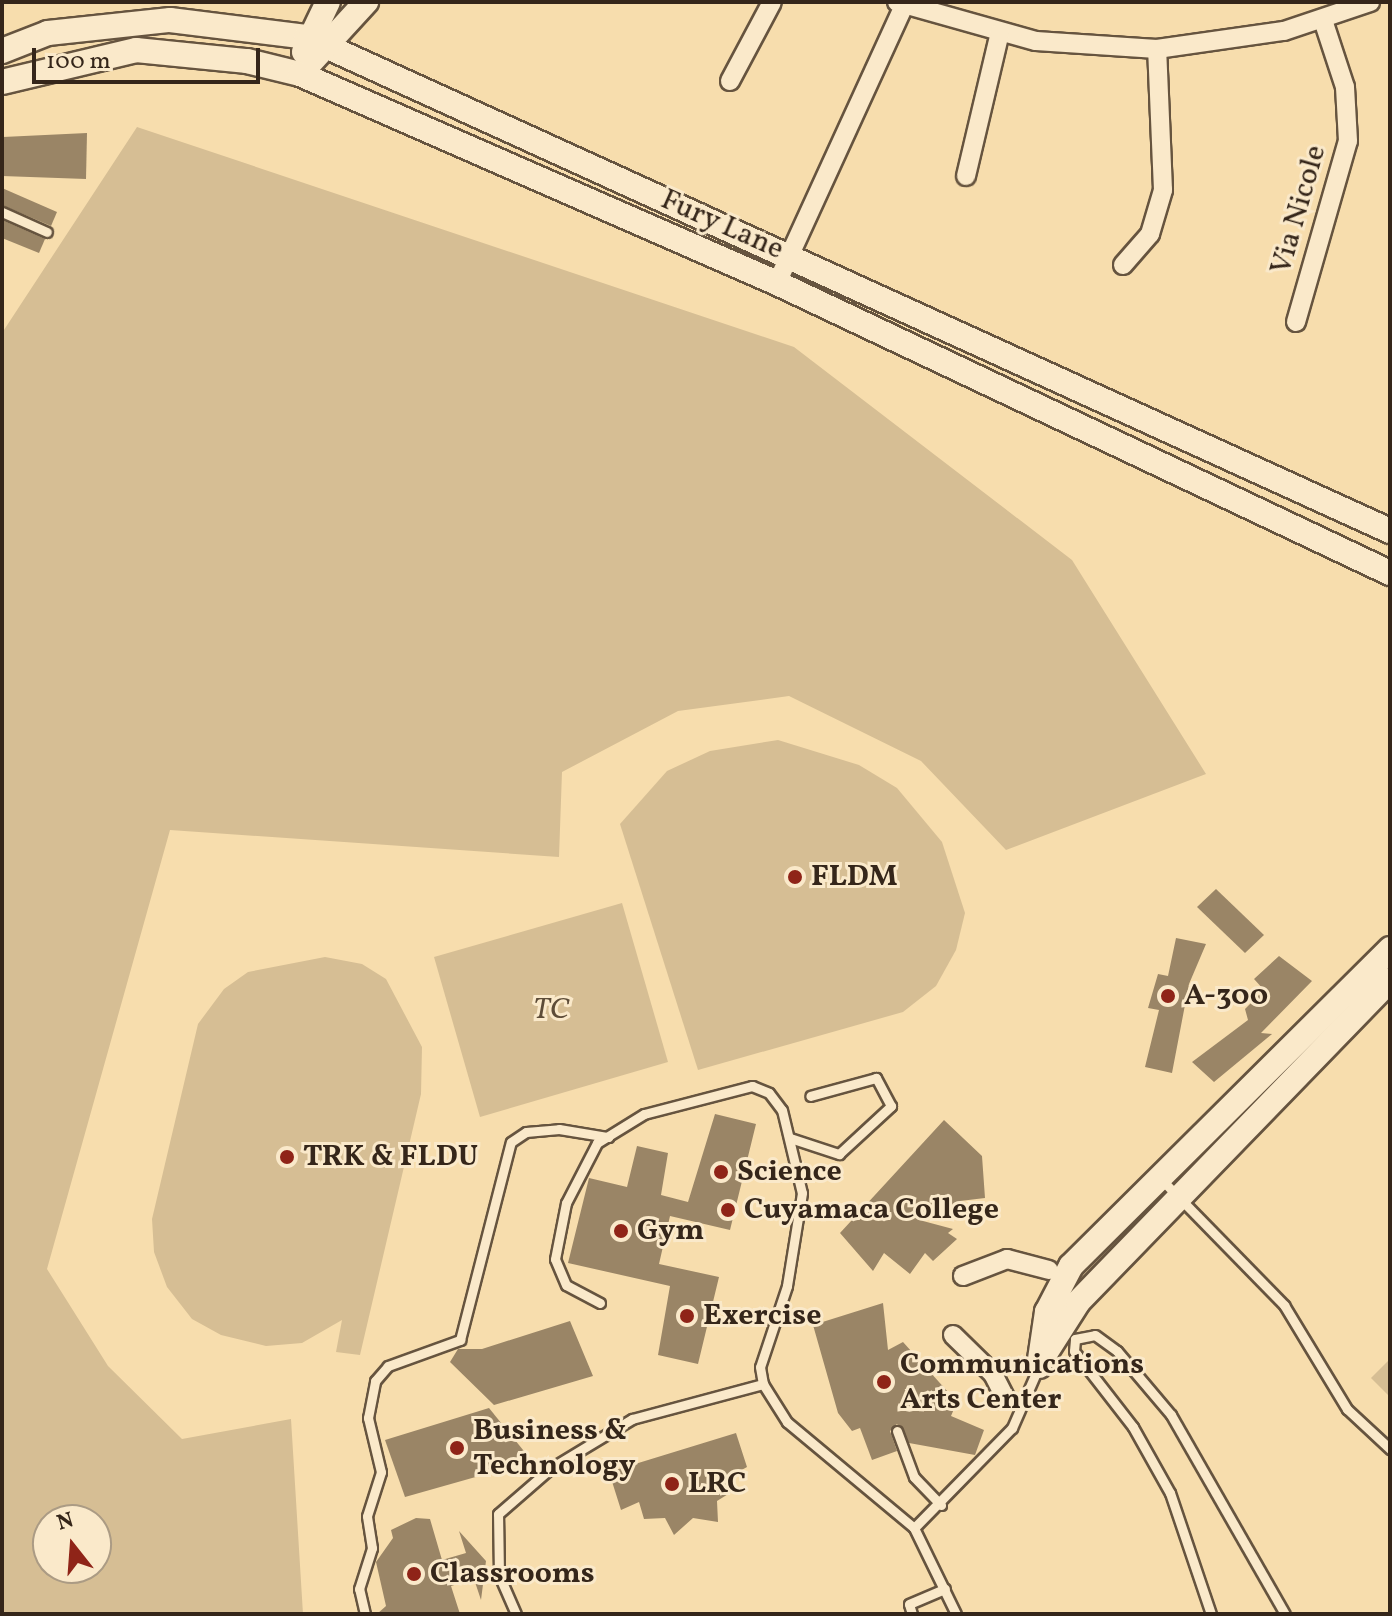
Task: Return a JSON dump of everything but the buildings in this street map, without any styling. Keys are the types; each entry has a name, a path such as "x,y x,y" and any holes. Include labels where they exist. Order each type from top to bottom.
{"main road":[{"path":"300,74 317,41 328,2"},
{"path":"317,41 366,2"},
{"name":"Fury Lane","path":"2,51 48,33 170,20 317,41 790,252 1390,531"},
{"name":"Fury Lane","path":"2,82 136,50 300,74 777,283 1390,573"},
{"path":"1039,1366 1037,1346 1055,1288 1099,1234 1202,1143 1390,949"},
{"path":"1039,1366 1078,1302 1390,980"},
{"path":"1181,1198 1180,1180 1202,1143"}],"street":[{"path":"730,81 772,2"},
{"path":"777,283 900,4 1000,32 1157,49 1323,20 1370,2"},
{"name":"Via Nicole","path":"1296,322 1348,141 1345,87 1323,20"},
{"path":"966,176 1000,32"},
{"path":"1123,265 1150,234 1163,190 1157,49"},
{"path":"963,1276 1007,1259 1049,1270"},
{"path":"953,1335 993,1374 1006,1399"}],"lane":[{"path":"2,212 47,232"},
{"path":"790,1138 839,1154 891,1106 876,1078 810,1096"},
{"path":"600,1303 566,1285 555,1259 578,1173 608,1137 644,1114 752,1086 782,1110 802,1193 800,1226 760,1367 763,1384 787,1422 914,1528 956,1614"},
{"path":"365,1614 359,1589 372,1548 367,1516 381,1472 368,1418 375,1381 388,1366 460,1340 511,1142 526,1132 559,1129 608,1137"},
{"path":"1162,1180 1284,1305 1347,1409 1390,1449"},
{"path":"1211,1614 1170,1493 1133,1427 1074,1351 1075,1339 1095,1335 1117,1351 1171,1415 1285,1614"},
{"path":"914,1528 941,1505 1012,1428 1039,1366"},
{"path":"516,1614 499,1575 498,1514 551,1468 632,1419 763,1384"},
{"path":"897,1431 914,1477 941,1505"},
{"path":"912,1614 909,1604 945,1589"}],"green space":[{"path":"137,127 794,347 1072,560 1206,774 1006,850 921,761 789,696 678,711 562,772 559,857 170,830 47,1269 108,1366 182,1439 291,1419 303,1614 2,1614 2,333"},
{"name":"FLDM","path":"778,740 859,765 897,788 942,842 965,913 956,950 936,986 903,1012 698,1070 620,824 667,771 710,751"},
{"name":"TC","path":"622,903 668,1062 480,1117 434,957"},
{"name":"TRK & FLDU","path":"325,957 362,964 386,979 422,1047 421,1094 360,1355 336,1352 342,1320 302,1343 266,1346 221,1335 192,1319 167,1287 154,1252 152,1219 198,1024 224,989 248,972"},
{"path":"1390,1359 1390,1397 1371,1378"}],"place":[{"name":"FLDM","path":"795,877"},
{"name":"A-300","path":"1168,996"},
{"name":"TRK & FLDU","path":"287,1157"},
{"name":"Science","path":"721,1172"},
{"name":"Cuyamaca College","path":"728,1210"},
{"name":"Gym","path":"621,1231"},
{"name":"Exercise","path":"687,1316"},
{"name":"Communications Arts Center","path":"884,1382"},
{"name":"Business & Technology","path":"457,1448"},
{"name":"LRC","path":"672,1484"},
{"name":"Classrooms","path":"414,1574"}]}
